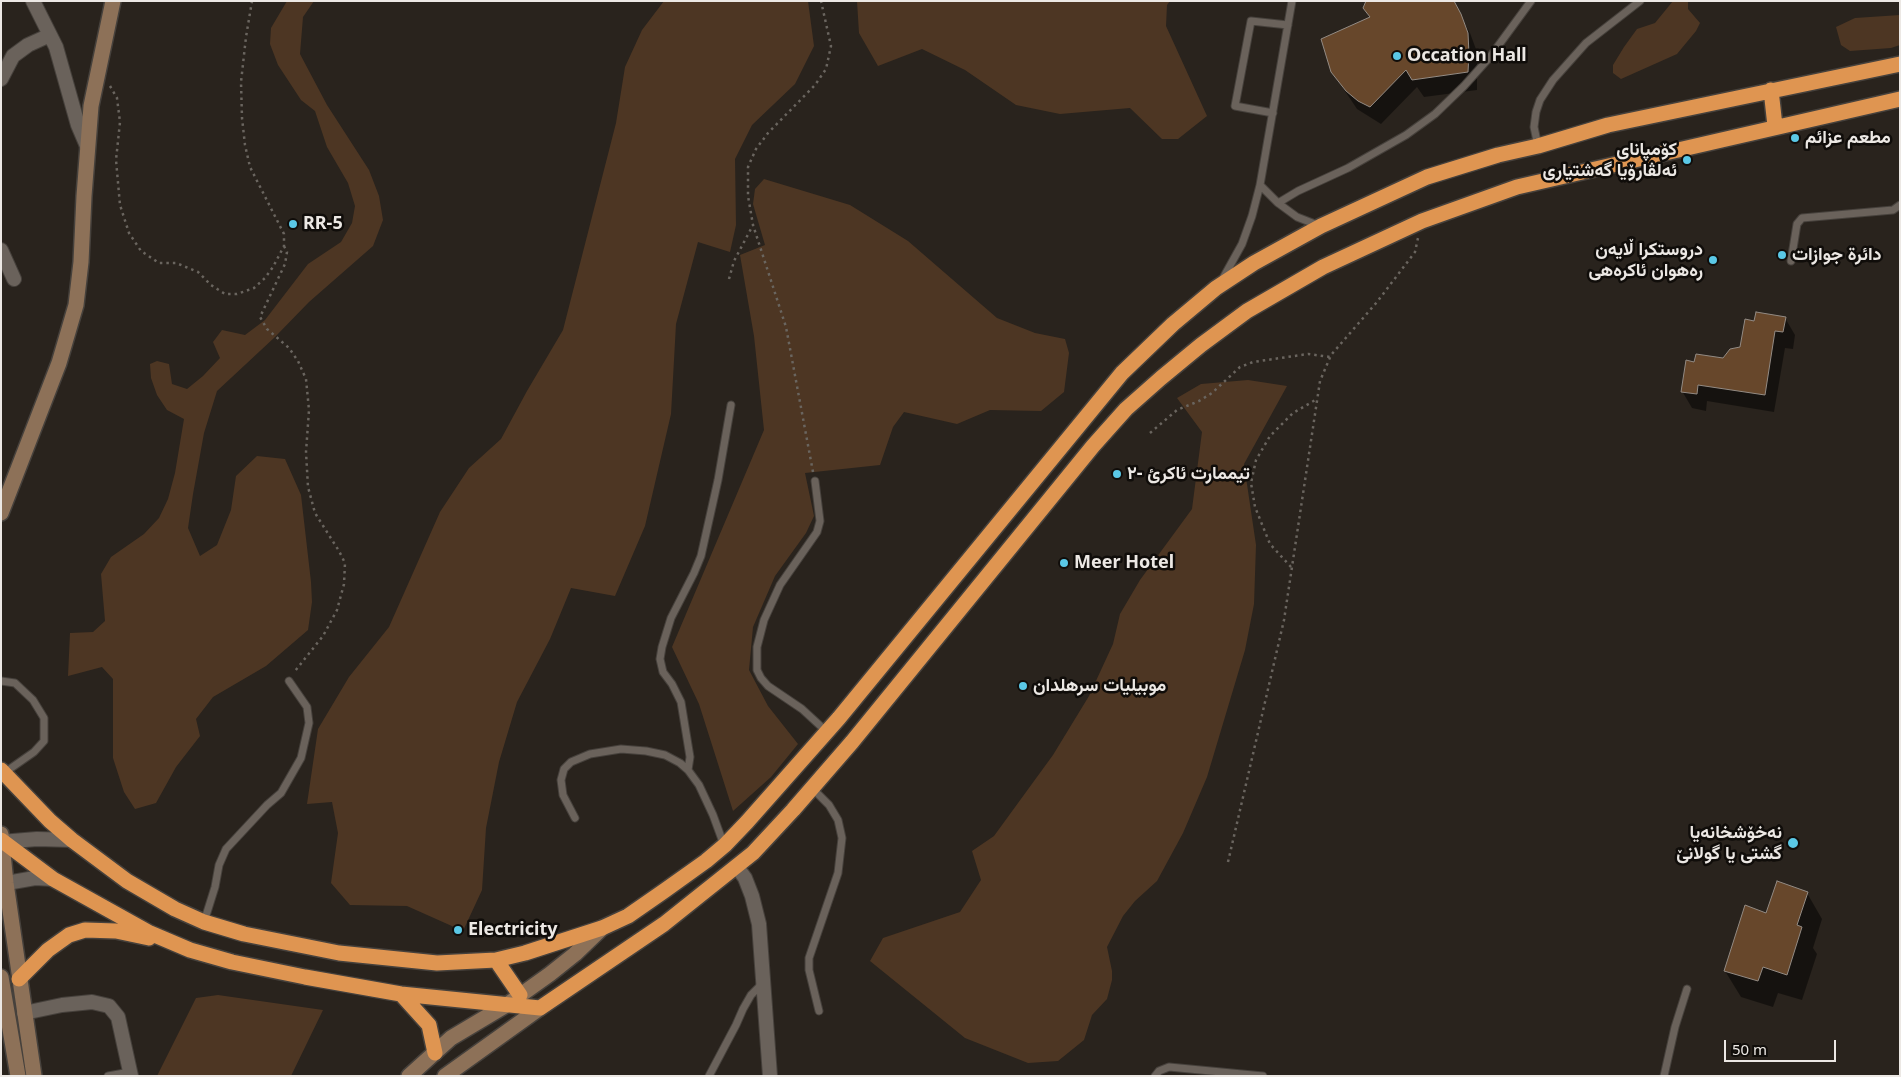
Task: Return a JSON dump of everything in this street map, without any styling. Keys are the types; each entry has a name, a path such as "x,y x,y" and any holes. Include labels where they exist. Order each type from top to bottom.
{"highway":[{"path":"3,772 30,802 72,840 126,881 175,909 204,922 244,934 339,953 437,962 496,960 525,953 602,928 628,916 724,846 827,732 1122,373 1173,324 1216,288 1320,226 1427,177 1498,155 1538,146 1608,125 1900,64"},
{"path":"1771,90 1775,126"},
{"path":"1,839 54,879 144,930 190,950 232,962 400,994 514,1000 540,1008 664,924 753,853 852,742 1065,478 1126,409 1201,345 1247,312 1323,267 1422,221 1517,187 1775,126 1900,99"},
{"path":"19,979 48,950 69,935 85,930 116,931 173,944"},
{"path":"496,960 514,1000"},
{"path":"400,994 429,1025 435,1053"}],"street":[{"path":"33,1 56,47 78,125 87,146"},
{"path":"1,513 59,363 76,305 81,262 91,106 113,1"},
{"path":"1,79 5,67 13,56 20,50 50,35"},
{"path":"1,250 14,278"},
{"path":"34,1076 3,883 1,839 72,840"},
{"path":"737,867 745,878 752,896 759,924 770,1076"},
{"path":"3,883 35,878 54,879"},
{"path":"409,1076 451,1038 514,1000 575,954 602,928"},
{"path":"1,979 18,1076"},
{"path":"24,1013 62,1005 92,1002 109,1006 118,1018 130,1074"},
{"path":"454,1073 540,1008"}],"lane":[{"path":"1216,288 1242,244 1252,216 1260,185 1292,1"},
{"path":"1278,203 1406,136 1435,114 1490,57 1531,1"},
{"path":"1538,146 1534,127 1536,112 1540,100 1553,80 1586,43 1640,1"},
{"path":"1273,113 1235,106 1251,21 1288,25"},
{"path":"1260,185 1278,203 1297,217 1320,226"},
{"path":"1791,261 1797,224 1802,218 1893,210 1900,205"},
{"path":"688,770 690,757 681,702 672,684 663,672 660,659 671,618 701,556 718,480 731,405"},
{"path":"815,481 820,522 817,532 780,585 764,620 756,647 758,670 761,678 768,686 802,710 827,732"},
{"path":"1,681 15,683 33,700 44,718 44,741 34,752 3,772"},
{"path":"204,922 219,865 226,849 248,824 281,793 302,758 309,723 306,707 289,681"},
{"path":"574,818 563,795 561,780 564,769 571,762 590,754 621,749 665,755 688,770 698,785 714,815 724,846"},
{"path":"812,788 829,805 838,820 842,838 838,873 810,958 808,970 819,1012"},
{"path":"709,1076 751,995 764,982"},
{"path":"1664,1076 1687,989"},
{"path":"1156,1076 1160,1071 1169,1067 1263,1076"},
{"path":"108,1076 130,1074"}],"path":[{"path":"252,1 241,82 245,145 250,167 284,234 284,246 287,252 285,264 260,318 267,329 289,348 298,361 306,379 310,410 306,452 308,487 315,513 345,563 344,584 337,610 323,636 300,663 289,681"},
{"path":"815,481 786,327 753,225 748,196 748,167 756,149 768,133 815,85 826,69 831,46 821,1"},
{"path":"97,77 112,88 117,98 120,122 116,160 120,205 129,233 141,251 159,262 176,263 198,272 211,285 224,294 236,294 254,288 265,278 284,246"},
{"path":"1228,862 1284,620 1320,382 1330,357 1377,302 1416,252 1422,221"},
{"path":"730,279 734,261 753,225"},
{"path":"1150,433 1178,410 1212,393 1240,367 1253,362 1308,354 1330,357"},
{"path":"1292,567 1270,544 1255,507 1251,483 1256,460 1270,436 1293,413 1317,399"}],"shaded area":[{"path":"287,1 314,1 303,17 300,54 327,105 369,170 379,196 383,220 373,246 309,302 275,337 217,391 204,433 188,528 200,556 217,545 231,510 236,476 257,456 285,459 301,495 311,582 312,602 308,630 266,666 213,697 196,719 200,736 176,767 156,803 135,809 124,792 113,758 113,679 102,667 68,676 70,633 93,632 105,621 101,574 111,557 144,534 159,518 168,499 175,473 184,419 167,410 157,395 151,378 150,364 157,361 169,364 172,384 187,389 220,358 213,342 222,330 245,335 265,320 308,264 341,242 352,223 355,206 348,183 327,147 315,111 301,100 278,65 270,44 271,28"},
{"path":"664,1 808,1 814,46 795,84 752,125 735,159 736,225 730,252 698,242 676,324 671,414 645,526 615,596 571,588 550,639 517,702 499,762 486,828 482,890 463,931 407,906 350,905 331,883 338,833 332,802 307,804 318,729 349,677 389,627 440,512 469,468 501,439 563,330 616,123 625,67 642,30"},
{"path":"857,1 1170,1 1167,5 1166,26 1207,116 1178,139 1162,139 1130,108 1060,114 1016,105 965,70 922,49 878,66 859,33"},
{"path":"1673,1 1688,1 1688,9 1700,23 1696,31 1677,54 1621,79 1613,73 1613,65 1624,47 1637,29 1655,23"},
{"path":"1900,15 1900,45 1891,48 1850,51 1841,45 1836,27 1855,18"},
{"path":"764,179 850,205 908,241 997,318 1035,333 1065,339 1069,353 1064,392 1041,411 990,410 957,424 904,412 893,427 880,465 805,473 814,516 806,533 775,576 753,627 749,670 768,706 798,744 771,777 733,811 699,704 672,647 764,430 754,336 740,255 765,245 753,204 755,189"},
{"path":"1248,380 1287,386 1244,464 1256,545 1254,604 1245,650 1207,777 1183,833 1157,881 1135,901 1123,916 1107,947 1112,980 1107,999 1092,1015 1084,1040 1058,1061 1028,1063 965,1038 870,961 883,938 960,912 981,880 972,851 994,836 1053,755 1089,696 1113,644 1120,614 1140,580 1192,509 1202,432 1177,398 1201,384"},
{"path":"218,995 323,1010 291,1076 157,1076 196,998"}],"building":[{"name":"Occation Hall","path":"1366,1 1454,1 1468,33 1468,72 1412,80 1406,70 1370,107 1358,101 1346,91 1331,72 1321,39 1370,17 1363,8"},
{"path":"1756,312 1786,317 1783,332 1775,331 1765,395 1698,385 1697,394 1681,392 1686,360 1694,362 1696,354 1723,358 1730,349 1740,347 1745,319 1754,321"},
{"path":"1777,881 1808,892 1797,925 1802,927 1787,975 1763,967 1758,981 1724,971 1745,905 1766,913"}],"place":[{"name":"Occation Hall","path":"1397,56"},
{"name":"مطعم عزائم","path":"1795,138"},
{"name":"کۆمپانای ئەلڤارۆیا گەشتیاری","path":"1687,160"},
{"name":"RR-5","path":"293,224"},
{"name":"دائرة جوازات","path":"1782,255"},
{"name":"دروستكرا ڵایەن رەهوان ئاكرەهی","path":"1713,260"},
{"name":"تيممارت ئاكرئ -٢","path":"1117,474"},
{"name":"Meer Hotel","path":"1064,563"},
{"name":"موبيليات سرهلدان","path":"1023,686"},
{"name":"نەخۆشخانەیا گشتی یا گولانێ","path":"1793,843"},
{"name":"Electricity","path":"458,930"}]}
